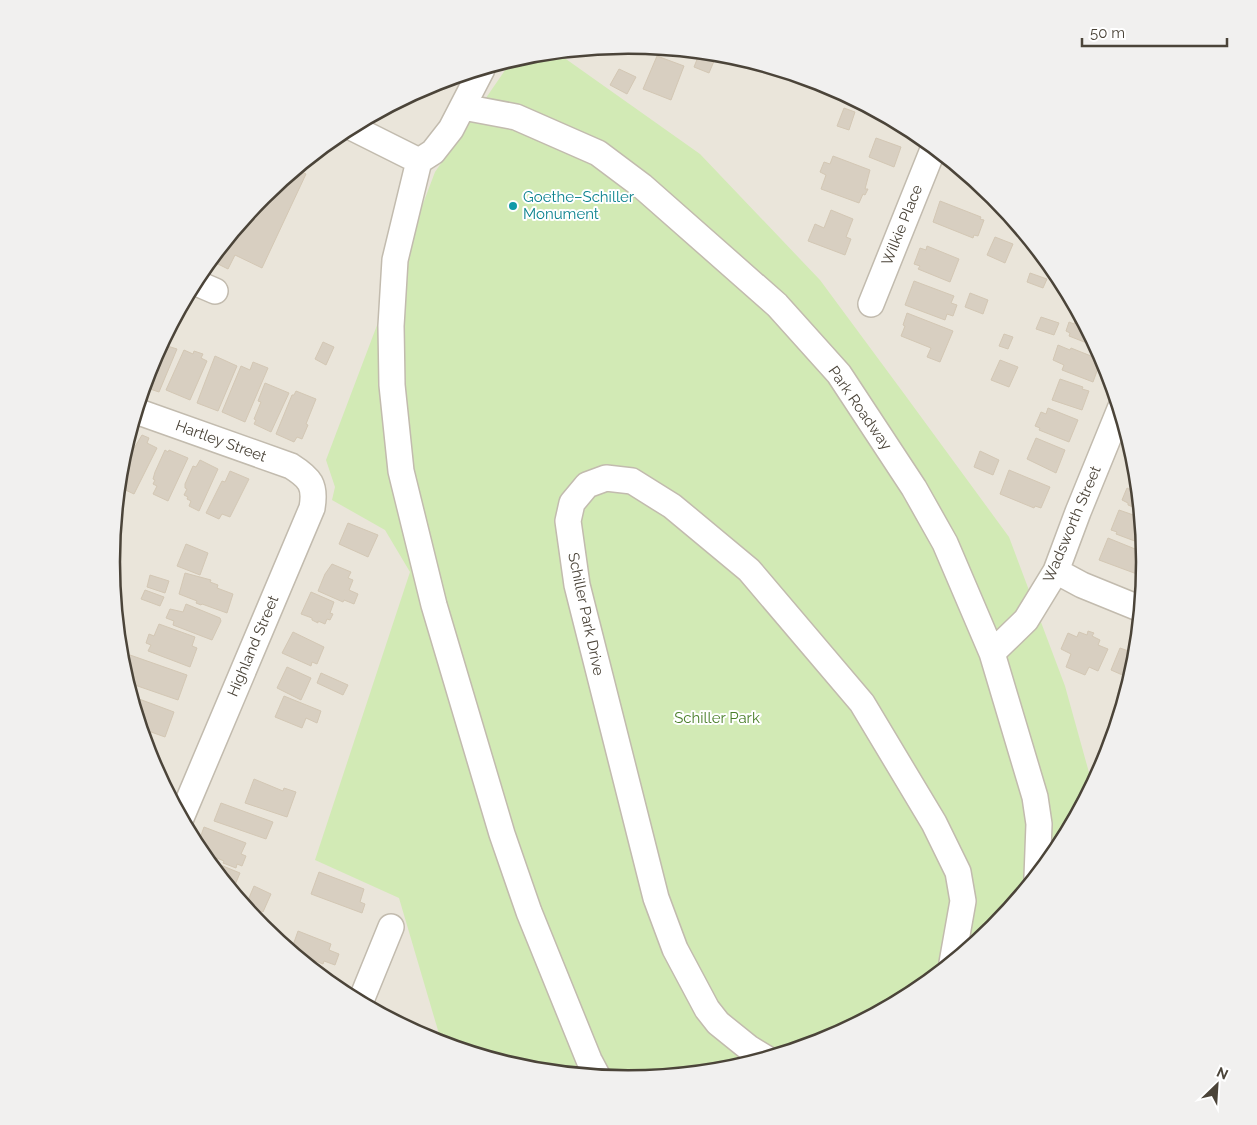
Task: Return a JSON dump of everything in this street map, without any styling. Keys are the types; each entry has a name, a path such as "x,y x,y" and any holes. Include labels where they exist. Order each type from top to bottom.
{"street":[{"path":"478,77 451,129 433,152 419,161 395,260 391,326 392,385 401,471 434,605 502,834 529,912 594,1070"},
{"name":"Park Roadway","path":"463,107 516,117 598,153 649,192 777,305 839,374 914,488 945,543 992,653 1035,797 1039,824 1037,865"},
{"path":"359,131 419,161"},
{"name":"Wilkie Place","path":"871,304 931,154"},
{"name":"Hartley Street","path":"143,413 291,466 304,474"},
{"name":"Wadsworth Street","path":"992,653 1026,620 1056,571 1116,419"},
{"name":"Highland Street","path":"184,810 312,508 315,494 310,480 304,474"},
{"name":"Schiller Park Drive","path":"759,1054 718,1023 707,1009 675,949 656,898 577,585 568,521 572,503 587,485 596,480 606,478 632,481 672,506 749,570 862,703 934,823 958,872 963,900 954,953"},
{"path":"1056,571 1082,585 1135,606"},
{"path":"363,996 390,927"}],"shaded area":[{"name":"Schiller Park","path":"595,55 662,55 695,58 760,71 792,81 823,92 883,122 911,139 964,180 1011,227 1032,253 1052,280 1085,337 1099,368 1120,431 1133,496 1136,529 1136,596 1133,629 1120,694 1110,726 1099,757 1069,817 1052,845 1011,898 964,945 938,966 911,986 854,1019 823,1033 760,1054 695,1067 628,1071 562,1067 497,1054 465,1044 434,1033 374,1003 346,986 293,945 246,898 225,872 205,845 172,788 158,757 137,694 124,629 121,596 120,562 124,496 137,431 147,399 158,368 188,308 205,280 246,227 293,180 319,159 346,139 403,106 434,92 497,71 562,58"}],"green space":[{"name":"Schiller Park","path":"564,58 700,154 820,280 1009,537 1065,686 1090,777 1052,845 1011,898 988,922 964,945 911,986 854,1019 823,1033 760,1054 695,1067 662,1070 595,1070 562,1067 497,1054 439,1035 399,898 315,860 410,572 385,530 332,500 335,487 326,460 435,172 506,69"}],"building":[{"path":"657,56 684,66 671,100 643,89"},
{"path":"697,58 714,61 709,73 694,67"},
{"path":"619,69 636,77 627,94 610,85"},
{"path":"844,108 855,112 849,130 837,126"},
{"path":"876,138 901,147 894,167 869,157"},
{"path":"833,156 870,170 865,189 868,189 865,195 863,194 859,203 821,189 826,175 820,172 824,162 830,164"},
{"path":"303,172 306,174 262,268 235,255 228,269 217,264 246,227 293,180"},
{"path":"940,201 981,217 980,219 984,220 978,236 974,235 973,238 933,222"},
{"path":"831,210 853,219 846,237 851,239 845,255 808,241 815,224 824,228"},
{"path":"995,237 1013,244 1005,263 987,255"},
{"path":"927,246 959,259 950,282 918,269 920,266 914,264 920,248 926,250"},
{"path":"1030,273 1047,279 1043,288 1027,282"},
{"path":"914,281 954,296 951,303 957,305 953,316 947,314 945,320 905,305"},
{"path":"970,293 988,300 983,314 965,307"},
{"path":"907,313 953,331 940,362 927,357 931,348 901,336"},
{"path":"1041,317 1059,323 1054,335 1036,329"},
{"path":"1076,320 1088,343 1069,336 1070,333 1066,331 1069,322 1074,324"},
{"path":"1004,334 1013,337 1008,349 999,346"},
{"path":"323,342 334,347 326,365 315,359"},
{"path":"1058,345 1094,357 1098,367 1093,382 1062,370 1064,365 1053,360"},
{"path":"168,346 177,349 159,392 150,389"},
{"path":"184,350 193,354 194,351 203,354 201,358 207,361 190,400 166,390"},
{"path":"215,356 237,366 218,411 197,403"},
{"path":"1000,360 1018,367 1009,387 991,380"},
{"path":"253,362 268,368 245,422 222,412 241,366 250,370"},
{"path":"1060,379 1089,391 1082,410 1052,400"},
{"path":"265,383 289,393 271,432 254,424 256,420 254,419 261,402 258,401"},
{"path":"296,391 316,399 302,439 297,437 294,442 276,434 292,395"},
{"path":"1048,408 1078,420 1069,442 1039,430 1040,428 1035,426 1041,412 1046,414"},
{"path":"142,435 149,438 147,443 157,448 134,494 125,490 133,450"},
{"path":"1036,438 1065,450 1056,473 1027,459"},
{"path":"165,450 188,458 168,501 153,494 157,486 153,484 155,480 153,479"},
{"path":"980,451 999,460 993,475 974,467"},
{"path":"200,460 218,469 199,511 189,506 191,501 184,495 187,489 185,484 193,466 196,467"},
{"path":"1009,470 1050,487 1041,508 1035,506 1034,508 1000,494"},
{"path":"230,471 249,479 230,517 222,514 219,519 206,513 222,481 225,482"},
{"path":"1127,488 1132,490 1134,507 1122,500"},
{"path":"1119,510 1135,515 1136,542 1116,534 1117,532 1111,530"},
{"path":"348,523 378,535 368,557 339,544"},
{"path":"1108,538 1137,550 1137,574 1099,560"},
{"path":"186,544 208,553 200,575 177,566"},
{"path":"332,564 351,572 348,578 353,580 349,590 358,594 354,604 344,600 343,602 318,591 325,574"},
{"path":"185,573 211,580 210,582 218,585 217,588 233,594 227,613 201,605 196,603 197,601 179,594"},
{"path":"150,575 169,581 165,593 147,587"},
{"path":"145,590 164,597 160,606 141,599"},
{"path":"311,592 334,602 330,613 333,614 330,620 327,619 325,624 318,621 318,623 312,620 312,618 301,614"},
{"path":"186,604 220,618 221,621 212,640 173,625 174,621 166,618 170,609 183,612"},
{"path":"159,624 195,637 192,646 197,648 190,667 148,651 151,645 146,643 149,634 154,636"},
{"path":"1088,631 1094,633 1092,636 1100,640 1098,645 1108,649 1098,671 1089,667 1085,675 1066,667 1071,654 1061,649 1068,633 1077,637 1079,632 1087,635"},
{"path":"293,632 324,647 317,664 312,662 311,666 282,653"},
{"path":"1120,648 1129,651 1124,676 1111,670"},
{"path":"130,655 187,675 178,700 135,685"},
{"path":"287,667 311,678 301,700 277,688"},
{"path":"321,673 348,685 343,695 317,683"},
{"path":"284,696 321,711 317,723 306,718 302,728 275,717"},
{"path":"138,699 174,712 165,737 149,731"},
{"path":"254,779 283,791 284,788 296,792 287,817 245,803"},
{"path":"221,803 273,822 266,839 214,821"},
{"path":"204,827 246,843 241,854 246,856 242,866 237,864 236,868 214,857 200,837"},
{"path":"219,865 240,873 235,885"},
{"path":"319,872 364,889 360,902 365,904 362,913 311,894"},
{"path":"254,886 271,894 263,912 257,910 248,900"},
{"path":"298,931 331,944 329,950 339,954 335,965 324,961 323,964 310,959 293,945"},
{"path":"397,1016 419,1025 419,1026"}],"place":[{"name":"Goethe–Schiller Monument","path":"513,206"}]}
